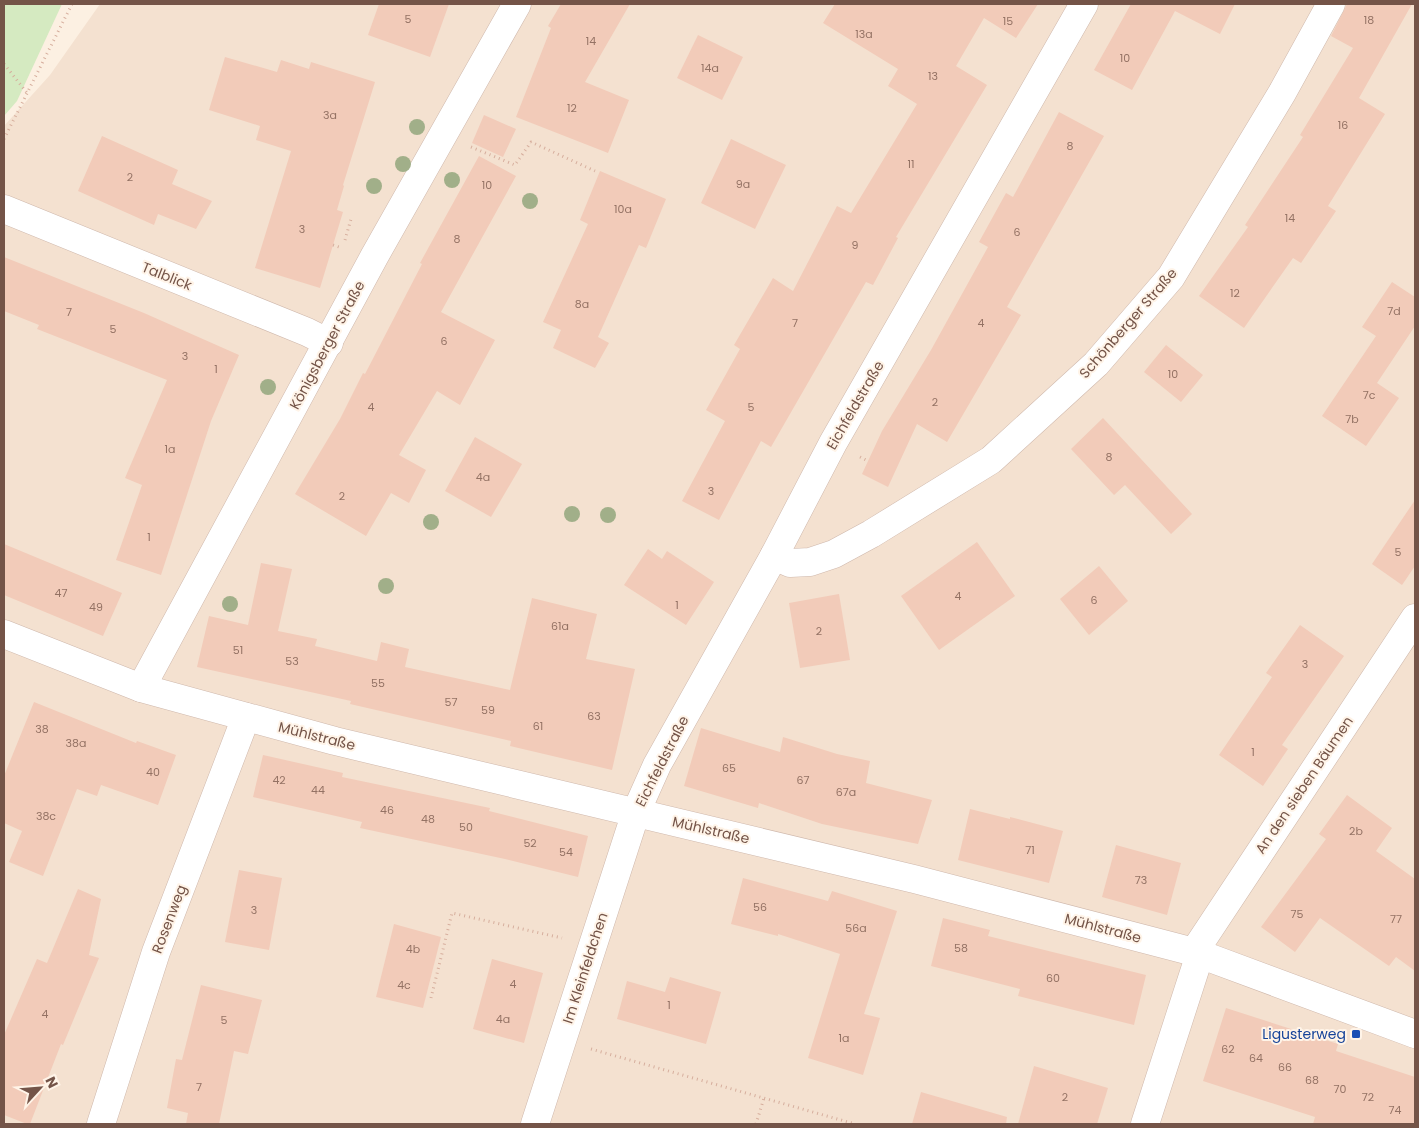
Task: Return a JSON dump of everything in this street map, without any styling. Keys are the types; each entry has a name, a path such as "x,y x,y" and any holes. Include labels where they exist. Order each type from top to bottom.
{"street":[{"name":"Königsberger Straße","path":"141,688 374,257 517,4"},
{"name":"Eichfeldstraße","path":"636,812 657,764 774,556 833,443 1084,4"},
{"name":"Schönberger Straße","path":"774,556 790,563 810,562 834,554 871,534 991,460 1096,364 1171,277 1282,93 1331,4"},
{"name":"Talblick","path":"4,209 307,332 329,343"},
{"name":"An den sieben Bäumen","path":"1197,953 1415,618"},
{"name":"Mühlstraße","path":"4,634 141,688 345,744 914,879 1197,953 1415,1034"},
{"name":"Rosenweg","path":"101,1124 156,952 246,717"},
{"name":"Im Kleinfeldchen","path":"535,1124 636,812"},
{"path":"1145,1124 1197,953"}],"path":[{"path":"4,139 72,4"},
{"path":"4,64 28,94"},
{"path":"468,145 515,165 530,142 595,171"},
{"path":"333,246 343,248 351,219"},
{"path":"431,998 452,913 592,945"},
{"path":"562,1040 855,1124"},
{"path":"756,1124 764,1098"}],"shaded area":[{"path":"100,4 1415,4 1415,1124 4,1124 4,126 50,75"}],"green space":[{"path":"4,4 62,4 17,101 4,116"}],"building":[{"path":"379,4 449,4 430,57 368,35"},
{"path":"561,4 630,4 585,82 629,100 608,153 516,117 551,28 548,26"},
{"path":"835,4 1038,4 1016,38 984,18 956,66 987,85 896,237 898,238 873,285 866,282 771,447 761,441 719,520 682,501 725,421 706,410 740,349 734,345 773,278 793,291 837,206 851,213 917,104 888,86 898,69 823,23"},
{"path":"1131,4 1235,4 1220,34 1175,11 1132,90 1094,70"},
{"path":"1347,4 1412,4 1359,98 1385,114 1328,206 1336,211 1301,263 1293,258 1244,328 1199,296 1248,227 1245,225 1303,137 1300,135 1353,48 1331,36"},
{"path":"698,35 743,57 722,100 677,78"},
{"path":"225,57 277,72 281,60 309,69 311,62 375,82 343,185 337,210 343,212 320,288 255,268 291,151 256,140 260,126 209,110"},
{"path":"1059,112 1104,136 1007,307 1021,315 947,442 917,424 888,487 862,474 882,431 931,350 988,247 979,242 1006,193 1013,197"},
{"path":"484,115 516,129 503,157 472,143"},
{"path":"102,136 178,170 172,184 212,201 196,229 158,214 154,225 78,191"},
{"path":"731,139 786,165 755,229 701,203"},
{"path":"479,156 516,176 441,312 495,340 460,405 437,391 399,455 426,470 409,503 391,493 366,536 295,494 340,419 363,373 365,374 422,264 420,263"},
{"path":"600,171 666,199 646,248 639,245 598,337 609,343 595,368 553,348 561,330 543,322 588,224 580,220"},
{"path":"4,257 144,313 239,355 211,421 161,575 116,560 142,485 125,478 167,380 37,329 39,325 4,311"},
{"path":"1392,282 1415,297 1415,326 1377,383 1399,398 1366,446 1322,416 1376,336 1362,327"},
{"path":"1166,345 1203,375 1181,402 1144,372"},
{"path":"1103,418 1192,514 1171,534 1125,485 1114,495 1071,449"},
{"path":"475,437 522,464 491,517 445,491"},
{"path":"1415,500 1415,566 1402,585 1372,564"},
{"path":"977,542 1015,596 939,650 901,596"},
{"path":"4,544 122,593 103,636 4,595"},
{"path":"648,549 662,559 667,551 714,582 686,625 624,585"},
{"path":"261,563 292,569 278,631 317,639 315,646 377,661 381,642 409,649 405,667 510,690 532,598 597,614 586,659 635,669 612,770 510,746 511,741 350,704 351,701 197,667 209,616 248,625"},
{"path":"1099,566 1128,601 1089,635 1060,599"},
{"path":"839,594 850,660 800,668 789,603"},
{"path":"1300,625 1344,656 1282,745 1288,749 1263,786 1219,755 1272,677 1266,673"},
{"path":"34,702 136,743 137,741 176,755 158,805 101,785 97,796 77,789 43,876 9,862 22,831 4,823 4,776"},
{"path":"701,728 780,752 783,737 837,754 870,761 866,783 932,800 918,844 822,824 759,803 758,808 684,786"},
{"path":"263,755 343,773 342,777 490,808 489,811 588,836 578,877 505,859 360,828 362,822 253,797"},
{"path":"1347,795 1392,828 1376,851 1415,879 1415,971 1396,957 1389,966 1320,918 1295,952 1261,927 1326,839 1319,834"},
{"path":"970,809 1063,831 1049,883 958,860"},
{"path":"1116,845 1181,863 1167,915 1102,897"},
{"path":"239,870 282,878 269,950 225,942"},
{"path":"743,878 828,901 832,891 897,911 864,1014 880,1018 863,1075 808,1058 840,954 778,934 778,936 731,924"},
{"path":"78,889 101,899 89,955 99,958 63,1045 61,1044 30,1124 27,1124 4,1115 4,1035 37,959 47,963"},
{"path":"943,918 990,930 988,936 1146,975 1134,1025 1018,996 1020,989 931,966"},
{"path":"394,924 441,937 423,1008 376,997"},
{"path":"492,959 543,973 524,1043 473,1029"},
{"path":"670,977 721,992 706,1044 617,1019 627,981 665,992"},
{"path":"201,985 262,1000 248,1054 234,1051 219,1124 186,1124 188,1113 167,1108 176,1059 182,1060"},
{"path":"1226,1008 1338,1044 1336,1051 1415,1077 1415,1124 1313,1124 1315,1117 1203,1081"},
{"path":"1034,1066 1108,1088 1097,1124 1018,1124"},
{"path":"921,1092 1007,1117 1006,1124 912,1124"}],"place":[{"name":"Ligusterweg","path":"1356,1034"}]}
